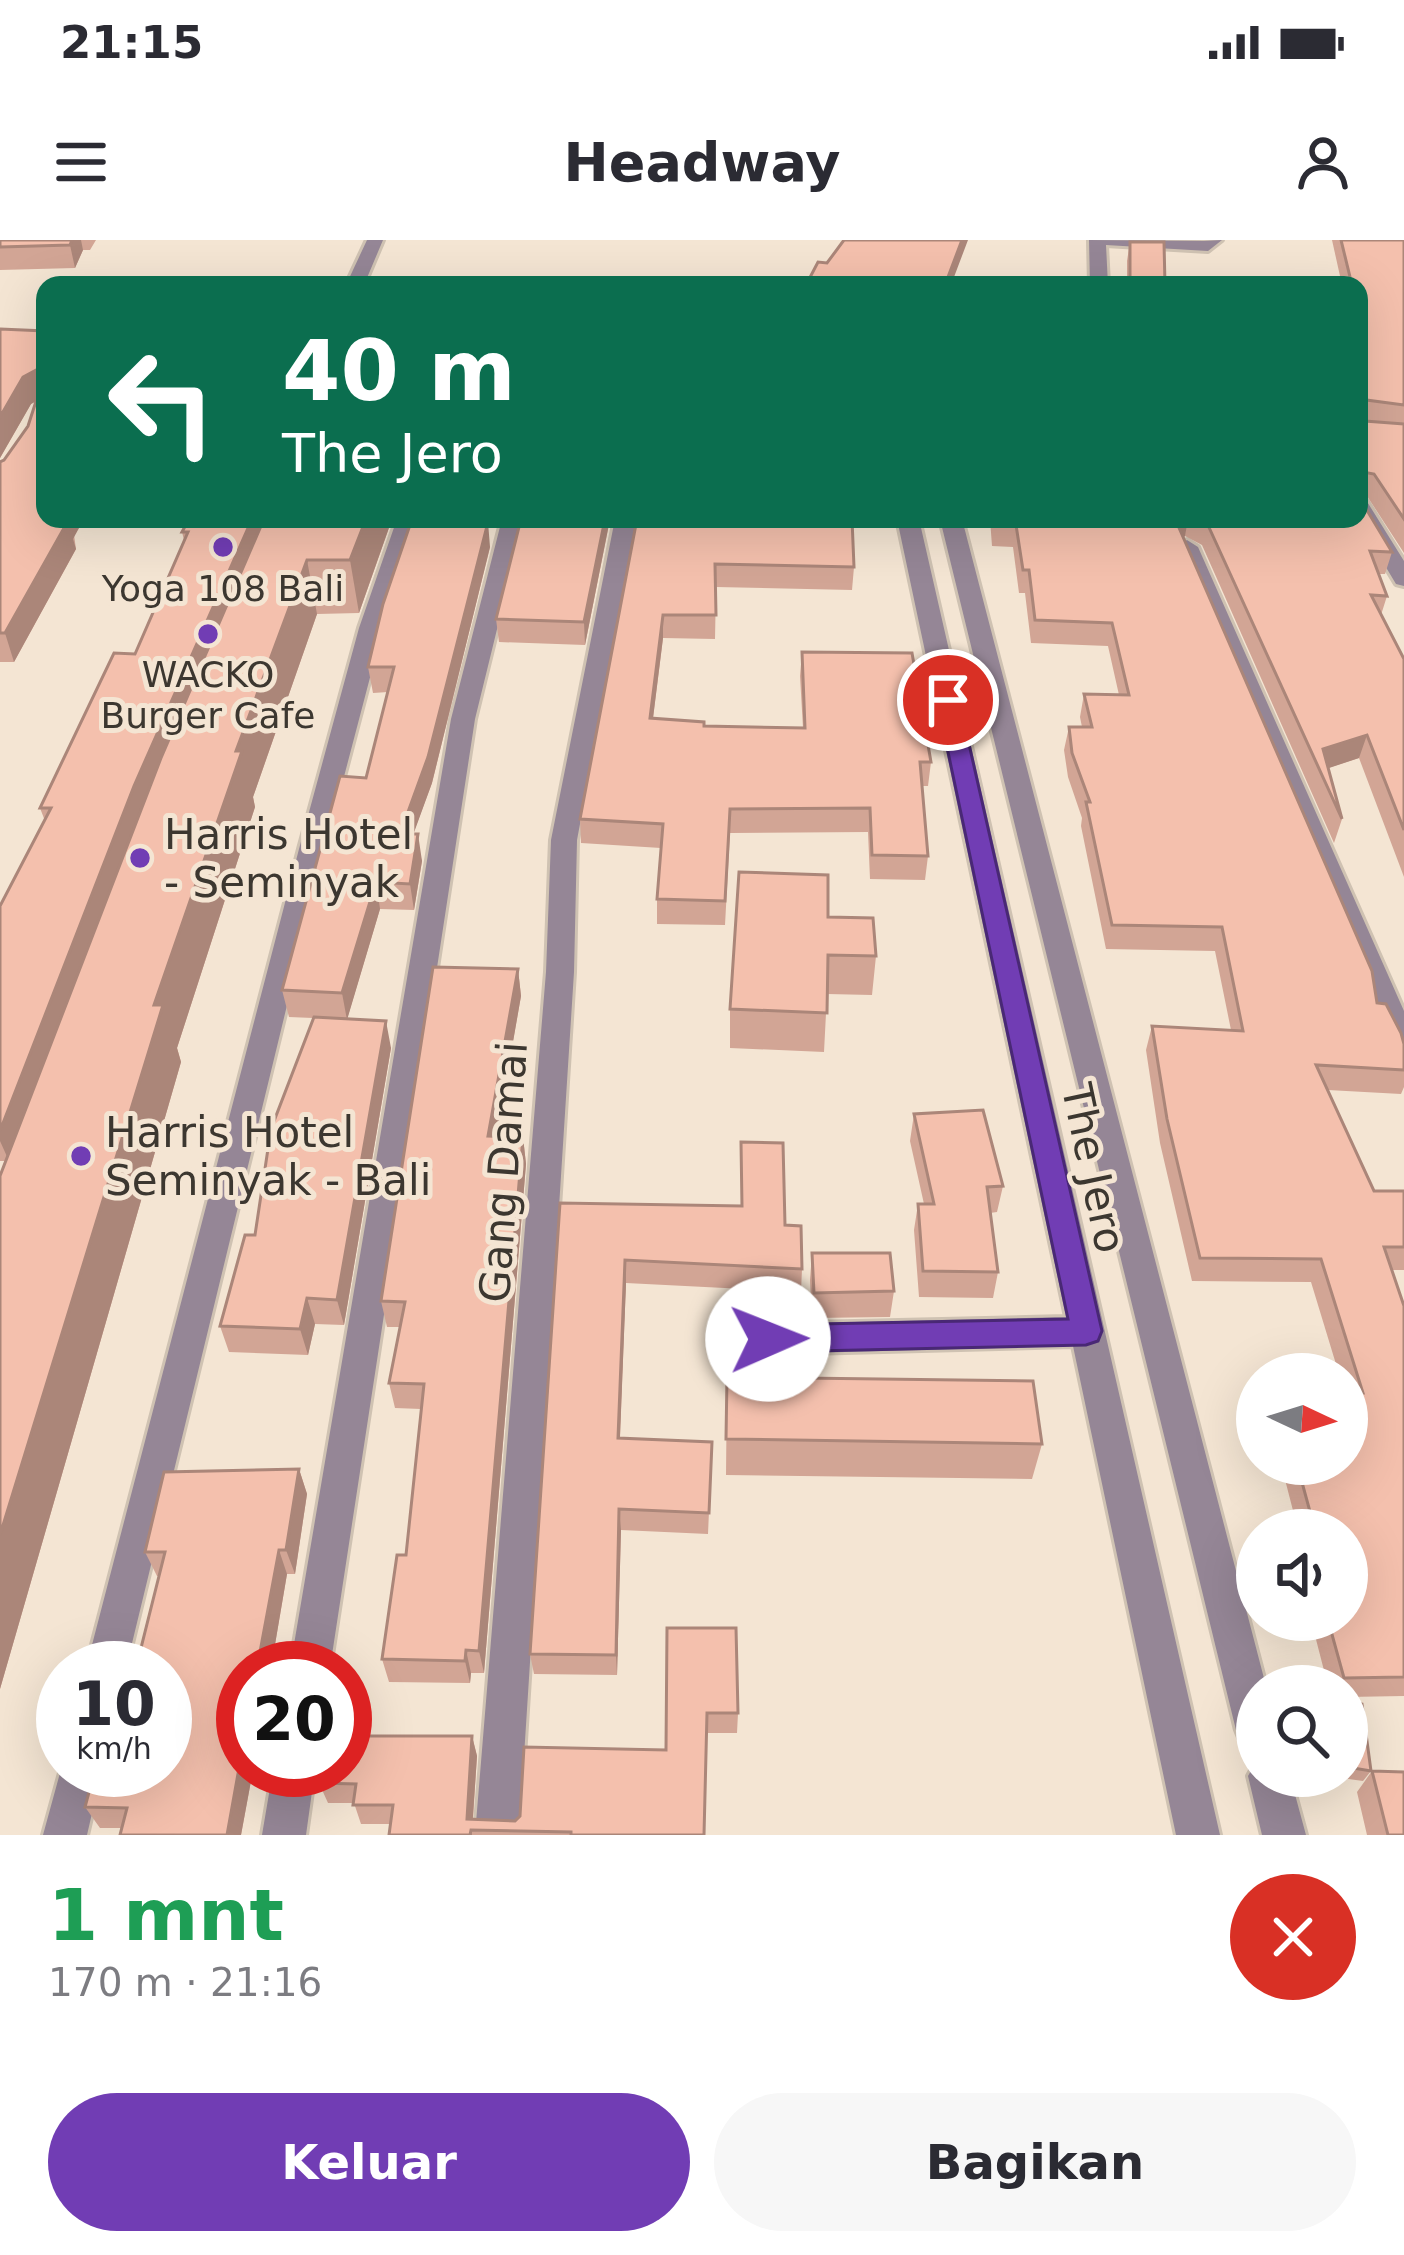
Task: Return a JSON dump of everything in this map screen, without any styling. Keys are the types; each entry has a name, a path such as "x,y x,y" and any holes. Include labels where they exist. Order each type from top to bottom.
{"street":[{"path":"359,276 376,240"},
{"path":"1099,276 1097,240 1208,246 1214,240"},
{"path":"1368,519 1404,578"},
{"path":"113,1641 306,872 371,628 405,528"},
{"path":"314,1641 455,764 511,528"},
{"name":"Gang Damai","path":"497,1835 560,972 564,840 624,528"},
{"name":"The Jero","path":"910,528 1198,1835"},
{"path":"954,528 1241,1665"},
{"path":"1187,547 1404,1046"},
{"path":"768,1339 1086,1331"},
{"path":"65,1835 74,1797"},
{"path":"284,1835 290,1797"},
{"path":"1274,1797 1283,1835"}],"building":[{"path":"0,240 72,240 70,245 0,247"},
{"path":"844,240 962,240 948,276 811,276 818,262 827,263"},
{"path":"1341,240 1404,240 1404,405 1368,400 1368,276 1350,276"},
{"path":"1130,242 1164,242 1165,276 1130,276"},
{"path":"0,329 36,331 36,370 23,377 0,417"},
{"path":"36,401 36,528 64,528 5,633 0,633 0,462 28,426"},
{"path":"1368,421 1404,424 1404,519 1374,474 1368,473"},
{"path":"1368,512 1392,552 1370,551 1387,596 1371,595 1404,659 1404,830 1367,735 1323,749 1342,819 1209,528 1368,528"},
{"path":"184,528 248,528 134,786 0,1131 0,906 51,808 40,808 114,653 135,654 188,532 182,532"},
{"path":"260,528 362,528 350,560 307,560 236,751 242,751 154,1005 163,1005 0,1535 0,1176 161,758"},
{"path":"409,528 486,528 428,757 400,834 418,834 410,884 376,882 342,993 282,990 340,776 366,778 394,667 368,667"},
{"path":"519,528 603,528 584,622 496,619"},
{"path":"635,528 852,528 854,567 715,564 716,615 663,615 650,718 704,722 704,726 805,728 802,652 912,653 931,762 920,762 928,856 872,855 870,808 730,809 725,901 657,899 663,824 580,819"},
{"path":"1016,528 1179,528 1372,971 1377,1003 1386,1004 1401,1033 1404,1070 1316,1065 1374,1191 1404,1191 1404,1247 1384,1247 1404,1306 1404,1677 1368,1678 1368,1665 1340,1665 1334,1641 1368,1641 1368,1509 1309,1509 1303,1485 1368,1485 1368,1353 1350,1353 1321,1259 1200,1258 1167,1119 1152,1026 1243,1031 1222,927 1112,925 1086,802 1090,802 1072,753 1069,727 1092,727 1084,694 1129,695 1112,623 1035,620 1029,570 1023,570"},
{"path":"739,872 828,875 828,917 873,918 876,956 828,955 827,1013 730,1009"},
{"path":"433,967 518,969 488,1136 523,1137 479,1651 466,1650 465,1661 382,1659 397,1555 406,1555 424,1384 389,1383 405,1302 381,1301"},
{"path":"314,1017 386,1021 337,1300 307,1298 300,1329 220,1326 245,1235 255,1235 271,1129"},
{"path":"983,1110 1003,1186 987,1187 998,1272 923,1271 918,1204 934,1204 914,1114"},
{"path":"741,1142 783,1143 785,1225 801,1226 802,1269 625,1260 618,1438 712,1442 709,1513 619,1509 616,1655 530,1654 560,1203 742,1206"},
{"path":"812,1253 890,1253 894,1291 814,1293"},
{"path":"727,1377 1033,1381 1042,1444 726,1439"},
{"path":"299,1469 286,1550 279,1550 262,1641 216,1641 216,1797 234,1797 227,1835 120,1835 127,1808 85,1807 88,1797 192,1797 192,1641 143,1641 165,1552 145,1552 164,1472"},
{"path":"667,1628 736,1628 738,1713 707,1713 704,1835 471,1830 470,1835 389,1835 393,1805 353,1805 354,1797 372,1797 372,1736 472,1736 467,1819 515,1821 520,1816 524,1747 666,1750"},
{"path":"1372,1771 1404,1772 1404,1835 1388,1835"}],"place":[{"name":"Yoga 108 Bali","path":"223,547"},
{"name":"WACKO Burger Cafe","path":"208,634"},
{"name":"Harris Hotel - Seminyak","path":"140,858"},
{"name":"Harris Hotel Seminyak - Bali","path":"81,1156"}],"route":[{"path":"768,1339 1086,1331 948,700"}]}
